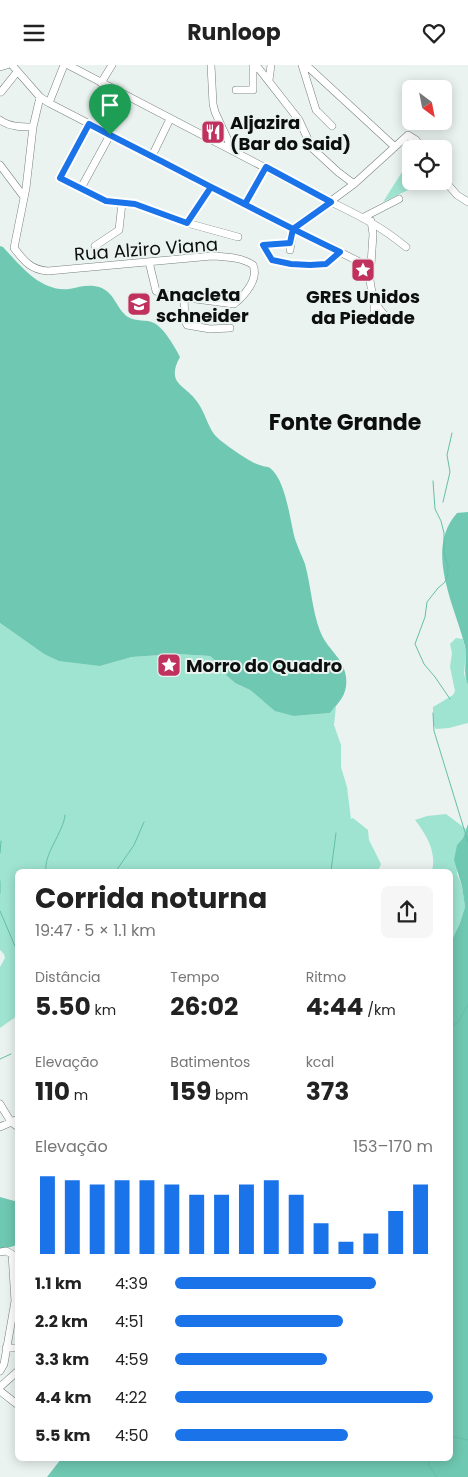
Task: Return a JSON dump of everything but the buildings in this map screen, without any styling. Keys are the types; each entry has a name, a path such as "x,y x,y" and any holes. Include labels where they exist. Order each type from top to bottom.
{"street":[{"path":"0,67 7,65"},
{"path":"12,65 40,97 49,103 370,267"},
{"path":"49,103 64,65"},
{"path":"68,65 331,202 364,217 391,234 406,247"},
{"path":"101,83 112,65"},
{"path":"211,65 213,104 232,150"},
{"path":"255,65 269,80 299,120 312,149 354,184"},
{"path":"236,90 252,89 255,65"},
{"path":"269,80 271,65"},
{"path":"302,65 316,110 332,126"},
{"path":"306,65 395,147"},
{"path":"1,92 17,72"},
{"path":"24,197 33,127 40,97"},
{"path":"152,156 170,119"},
{"path":"0,120 5,124 13,126 33,127"},
{"path":"89,124 60,178 106,201 135,204 187,223 238,237"},
{"path":"211,139 222,128"},
{"path":"340,252 331,261 321,265 280,263 271,259 263,245 290,247 293,229 354,184 410,136 413,130"},
{"path":"81,188 110,135"},
{"path":"410,136 413,140"},
{"path":"0,165 24,197"},
{"path":"245,204 266,167"},
{"path":"187,223 211,187"},
{"path":"452,189 468,202"},
{"name":"Rua Alziro Viana","path":"24,197 14,249 30,266 37,270 48,271 212,256 248,262 253,265 255,277 234,304 184,297"},
{"path":"364,217 399,199"},
{"path":"95,246 119,229 122,203"},
{"path":"371,221 373,234 370,280 374,322"},
{"path":"149,262 156,291 165,295 184,297 185,321 187,325 210,329 230,328"},
{"path":"371,301 384,315 394,321"},
{"path":"0,1104 15,1123 0,1127"},
{"path":"0,1252 15,1253 15,1301 4,1364 0,1371"},
{"path":"6,1347 15,1348"},
{"path":"0,1387 15,1374"},
{"path":"0,1391 15,1403"}],"green space":[{"path":"402,172 402,190 408,190 383,202"},
{"path":"0,246 40,282 59,289 88,286 99,287 109,293 128,317 158,325 169,338 180,357 176,366 176,379 198,403 214,434 241,455 269,468 275,474 287,501 295,539 305,564 320,631 345,670 346,688 340,701 330,713 294,716 275,711 250,690 235,683 210,656 176,654 132,657 100,666 59,661 44,654 0,623"},
{"path":"468,512 468,685 465,675 465,646 449,596 442,561 443,544 447,528 457,513"},
{"path":"0,623 44,654 100,666 132,657 176,654 210,656 235,683 250,690 262,700 294,716 330,713 336,706 334,725 341,745 341,767 347,787 351,819 353,818 368,830 369,840 381,864 379,869 15,869 15,1017 0,1028 0,967 5,958 0,950"},
{"path":"456,638 463,639 466,652 464,674 468,685 468,723 436,729 433,724 433,707 453,695 455,691 450,667 452,653 450,644"},
{"path":"446,814 466,829 463,838 457,845 457,874 462,886 465,907 453,938 453,869 432,869 433,857 430,844 415,820 427,816"},
{"path":"468,824 468,1477 47,1477 59,1461 453,1461 453,938 465,907 462,886 454,860 457,845 463,838"},
{"path":"0,1197 15,1201 15,1246 0,1250"}],"waterway":[{"path":"443,502 450,472 447,455 452,433"},
{"path":"433,481 435,509 444,533 444,554 448,566 448,574 445,582 427,602 425,617 415,644 424,664 450,699"},
{"path":"433,713 434,731 468,842"},
{"path":"46,869 50,850 65,815"},
{"path":"117,869 134,845 144,822"},
{"path":"331,869 336,833"},
{"path":"0,853 1,841"},
{"path":"0,881 0,893"},
{"path":"0,911 15,946"},
{"path":"453,1025 458,1022 468,1005"},
{"path":"0,1059 11,1054"},
{"path":"453,1437 468,1440"},
{"path":"428,1461 437,1477"}],"place":[{"name":"Aljazira (Bar do Said)","path":"213,132"},
{"name":"GRES Unidos da Piedade","path":"363,270"},
{"name":"Anacleta schneider","path":"139,304"},
{"name":"Morro do Quadro","path":"169,665"}],"district":[{"name":"Fonte Grande","path":"345,422"}],"route":[{"path":"110,135 89,124 60,178 106,201 135,204 187,223 211,187 245,204 266,167 331,202 293,229 290,243 263,245 272,260 280,263 321,265 331,261 340,252 293,229 254,208 211,187 110,135"}]}
